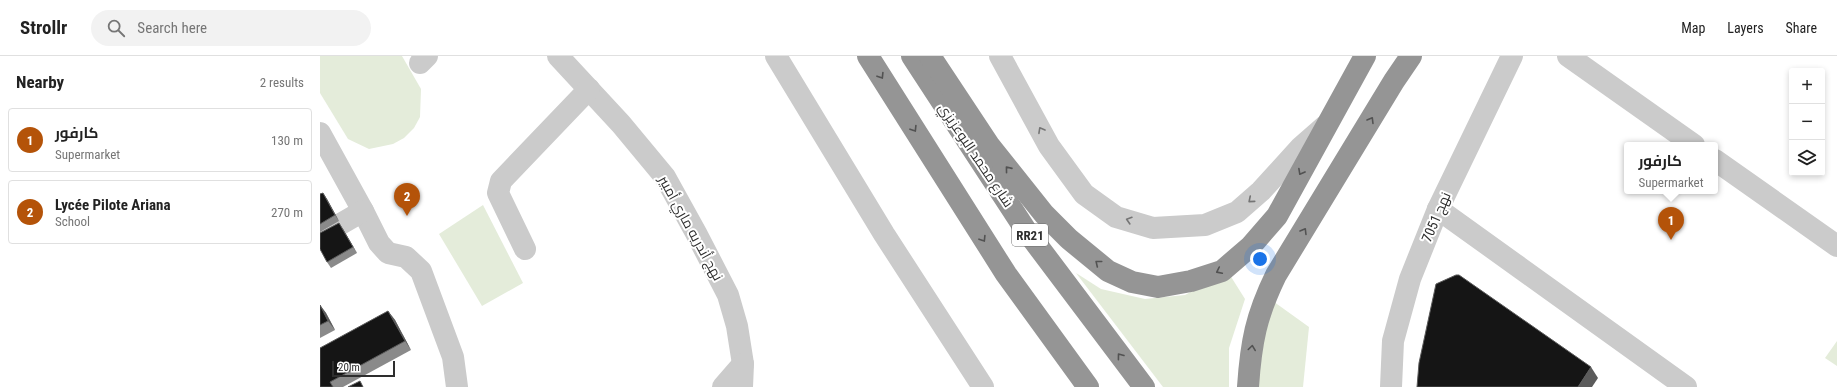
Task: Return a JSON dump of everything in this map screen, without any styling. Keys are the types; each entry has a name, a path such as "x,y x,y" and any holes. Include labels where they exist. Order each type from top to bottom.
{"highway":[{"name":"RR21","path":"868,56 1006,274 1088,387"},
{"name":"شارع محمد البوعزيزي","path":"912,56 929,65 1025,229 1144,387"},
{"path":"929,65 989,145 1044,214 1069,239 1108,271 1132,282 1158,287 1191,281 1222,271 1251,246 1277,216 1366,56"},
{"path":"1248,387 1255,328 1265,297 1276,275 1394,81 1412,56"},
{"path":"1006,274 1076,387"}],"street":[{"name":"نهج أندريه ماري أمبير","path":"558,56 621,124 665,176 728,295 737,326 743,364 742,387"},
{"path":"776,56 884,234 983,387"},
{"path":"1000,56 1049,146 1084,194 1116,217 1153,228 1205,225 1237,212 1261,192 1302,147 1328,124"},
{"path":"1509,62 1526,56"},
{"path":"1568,56 1690,142"},
{"name":"نهج 7051","path":"1391,387 1393,341 1410,280 1438,209 1509,62"},
{"path":"525,249 498,193 501,181 589,89"},
{"path":"320,133 379,243 388,253 406,256 421,271 453,357 457,387"},
{"path":"1718,162 1837,246"},
{"path":"1438,209 1686,387"},
{"path":"320,236 363,211"},
{"path":"723,387 743,364"}],"green space":[{"path":"320,56 402,56 421,89 420,117 414,128 404,138 393,144 369,149 348,139 320,93"},
{"path":"483,205 523,283 482,306 439,234"},
{"path":"1228,272 1245,299 1229,348 1229,387 1163,387 1076,273 1101,289 1145,299 1185,295"},
{"path":"1270,299 1309,327 1303,387 1257,387"},
{"path":"1837,341 1837,366 1825,358"}],"building":[{"path":"323,193 335,215 320,224 320,194"},
{"path":"339,223 353,247 327,262 320,249 320,233"},
{"path":"1459,275 1591,367 1578,387 1417,387 1419,363 1436,284"},
{"path":"320,305 328,321 320,325"},
{"path":"388,311 405,341 330,382 333,387 320,387 320,348"},
{"path":"360,381 363,387 348,387"}],"place":[{"name":"Lycée Pilote Ariana","path":"407,216"},
{"name":"كارفور","path":"1671,240"}]}
